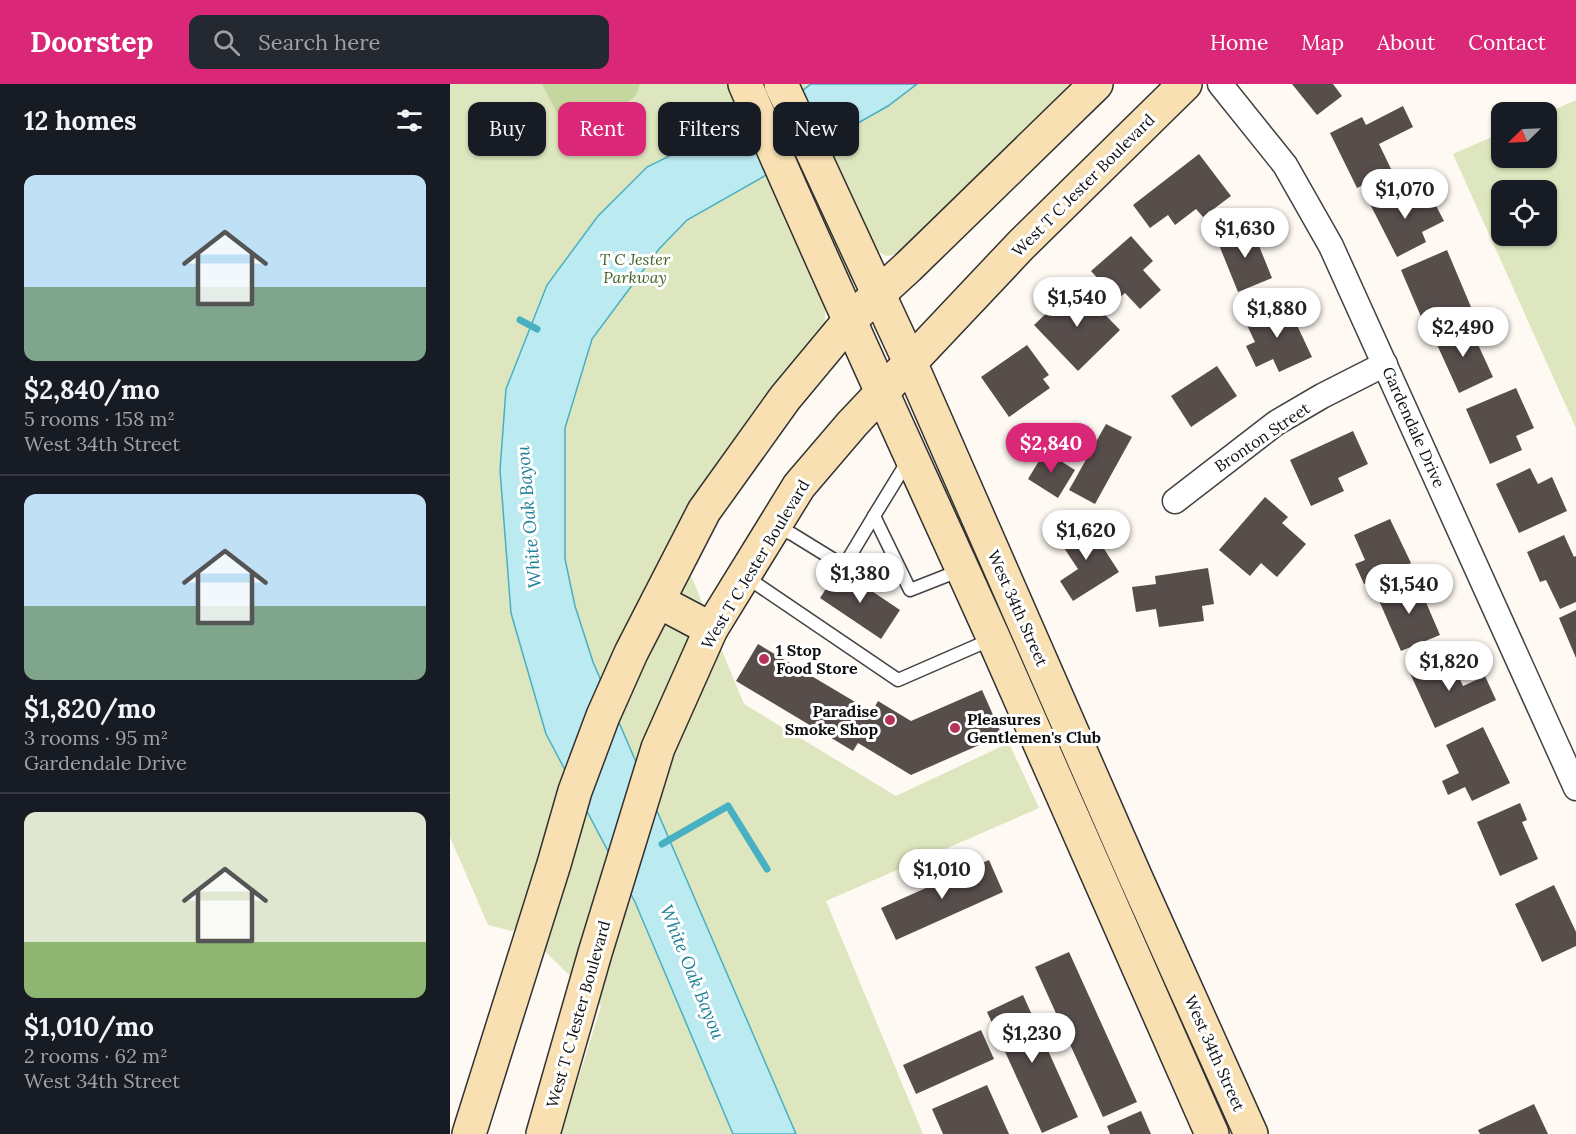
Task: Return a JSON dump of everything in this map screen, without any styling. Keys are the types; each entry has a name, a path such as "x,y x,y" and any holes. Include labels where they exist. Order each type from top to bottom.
{"main road":[{"path":"745,84 1212,1134"},
{"name":"West 34th Street","path":"781,84 910,362 1135,876 1251,1134"},
{"path":"469,1134 554,864 574,790 631,653 704,511 785,398 849,321 908,267 1096,84"},
{"name":"West T C Jester Boulevard","path":"543,1134 595,953 658,748 711,629 799,486 882,392 1022,245 1185,84"},
{"path":"658,601 711,629"}],"street":[{"name":"Gardendale Drive","path":"1220,84 1285,165 1331,246 1576,788"},
{"name":"Bronton Street","path":"1175,501 1276,423 1385,364"}],"lane":[{"path":"774,526 792,534 844,566 910,457"},
{"path":"874,516 910,590 962,569"},
{"path":"743,577 898,680 993,638"}],"green space":[{"name":"T C Jester Parkway","path":"450,84 1074,84 900,254 886,256 876,250 825,307 825,328 675,537 744,704 896,796 1009,743 1039,808 826,901 923,1134 561,1134 601,1006 519,926 512,931 488,925 450,837"},
{"path":"542,84 640,84 635,96 628,102 558,102 558,115"},
{"path":"1576,100 1576,428 1494,246 1557,246 1557,180 1491,180 1491,239 1453,154 1491,137 1491,168 1557,168 1557,109"}],"water":[{"path":"811,84 917,84 888,106 859,122 859,102 779,102"},
{"name":"White Oak Bayou","path":"773,105 773,156 800,156 687,220 659,249 592,339 565,428 565,559 575,606 593,662 796,1134 733,1134 635,902 546,734 511,613 500,470 506,389 547,285 598,216 647,167 669,156 761,156 761,111"}],"building":[{"path":"1292,84 1333,84 1342,96 1317,115"},
{"path":"1403,106 1413,127 1379,144 1392,171 1357,188 1330,133 1362,117 1366,125"},
{"path":"1199,154 1231,196 1203,217 1196,209 1175,225 1168,215 1150,228 1133,205"},
{"path":"1398,187 1410,209 1432,198 1444,221 1422,232 1426,242 1397,257 1369,202"},
{"path":"1251,226 1272,278 1238,292 1217,240"},
{"path":"1131,236 1153,261 1143,270 1161,290 1140,309 1125,293 1117,300 1091,271"},
{"path":"1447,250 1471,307 1425,326 1401,270"},
{"path":"1076,285 1120,330 1078,371 1034,325"},
{"path":"1286,302 1312,357 1279,372 1273,359 1256,367 1246,346 1255,342 1245,321"},
{"path":"1468,323 1493,377 1459,393 1434,338"},
{"path":"1027,345 1049,375 1043,379 1050,388 1009,417 981,377"},
{"path":"1217,366 1237,396 1191,427 1171,396"},
{"path":"1516,388 1534,428 1516,436 1522,450 1490,464 1466,409"},
{"path":"1106,424 1132,437 1095,504 1069,490"},
{"path":"1353,431 1368,464 1338,478 1344,491 1311,506 1290,460"},
{"path":"1045,451 1075,470 1058,498 1028,479"},
{"path":"1530,468 1538,484 1552,477 1567,511 1519,533 1496,484"},
{"path":"1265,497 1288,517 1282,523 1306,544 1277,577 1261,563 1250,576 1219,550"},
{"path":"1390,519 1411,563 1364,584 1355,564 1365,560 1354,535"},
{"path":"1086,521 1119,572 1073,601 1060,581 1078,569 1058,539"},
{"path":"1564,535 1574,557 1576,556 1576,602 1560,609 1546,580 1540,582 1527,552"},
{"path":"1208,568 1214,604 1202,606 1204,621 1159,627 1156,609 1136,612 1132,587 1156,584 1155,576"},
{"path":"839,569 900,610 881,639 820,598"},
{"path":"1416,579 1440,635 1401,651 1377,596"},
{"path":"1576,610 1576,658 1559,618"},
{"path":"758,644 872,712 878,701 911,721 982,690 1002,735 911,775 858,743 853,751 736,681"},
{"path":"1449,655 1463,686 1485,676 1496,700 1435,728 1410,673"},
{"path":"1483,727 1510,783 1472,801 1465,787 1448,795 1442,781 1459,773 1446,745"},
{"path":"1520,803 1527,820 1522,822 1538,859 1500,876 1477,822"},
{"path":"989,860 1003,892 896,940 881,908"},
{"path":"1554,885 1576,932 1576,946 1542,962 1515,904"},
{"path":"1069,952 1137,1102 1103,1117 1035,967"},
{"path":"1023,995 1078,1117 1042,1133 987,1012"},
{"path":"981,1030 994,1059 916,1094 903,1065"},
{"path":"987,1085 1009,1134 943,1134 932,1109"},
{"path":"1534,1104 1548,1134 1480,1134 1478,1130"},
{"path":"1141,1111 1151,1134 1110,1134 1107,1126"}],"waterway":[{"path":"520,320 537,329"},
{"path":"662,844 728,806 767,869"}],"place":[{"name":"1 Stop Food Store","path":"764,659"},
{"name":"Paradise Smoke Shop","path":"890,720"},
{"name":"Pleasures Gentlemen's Club","path":"955,728"}]}
